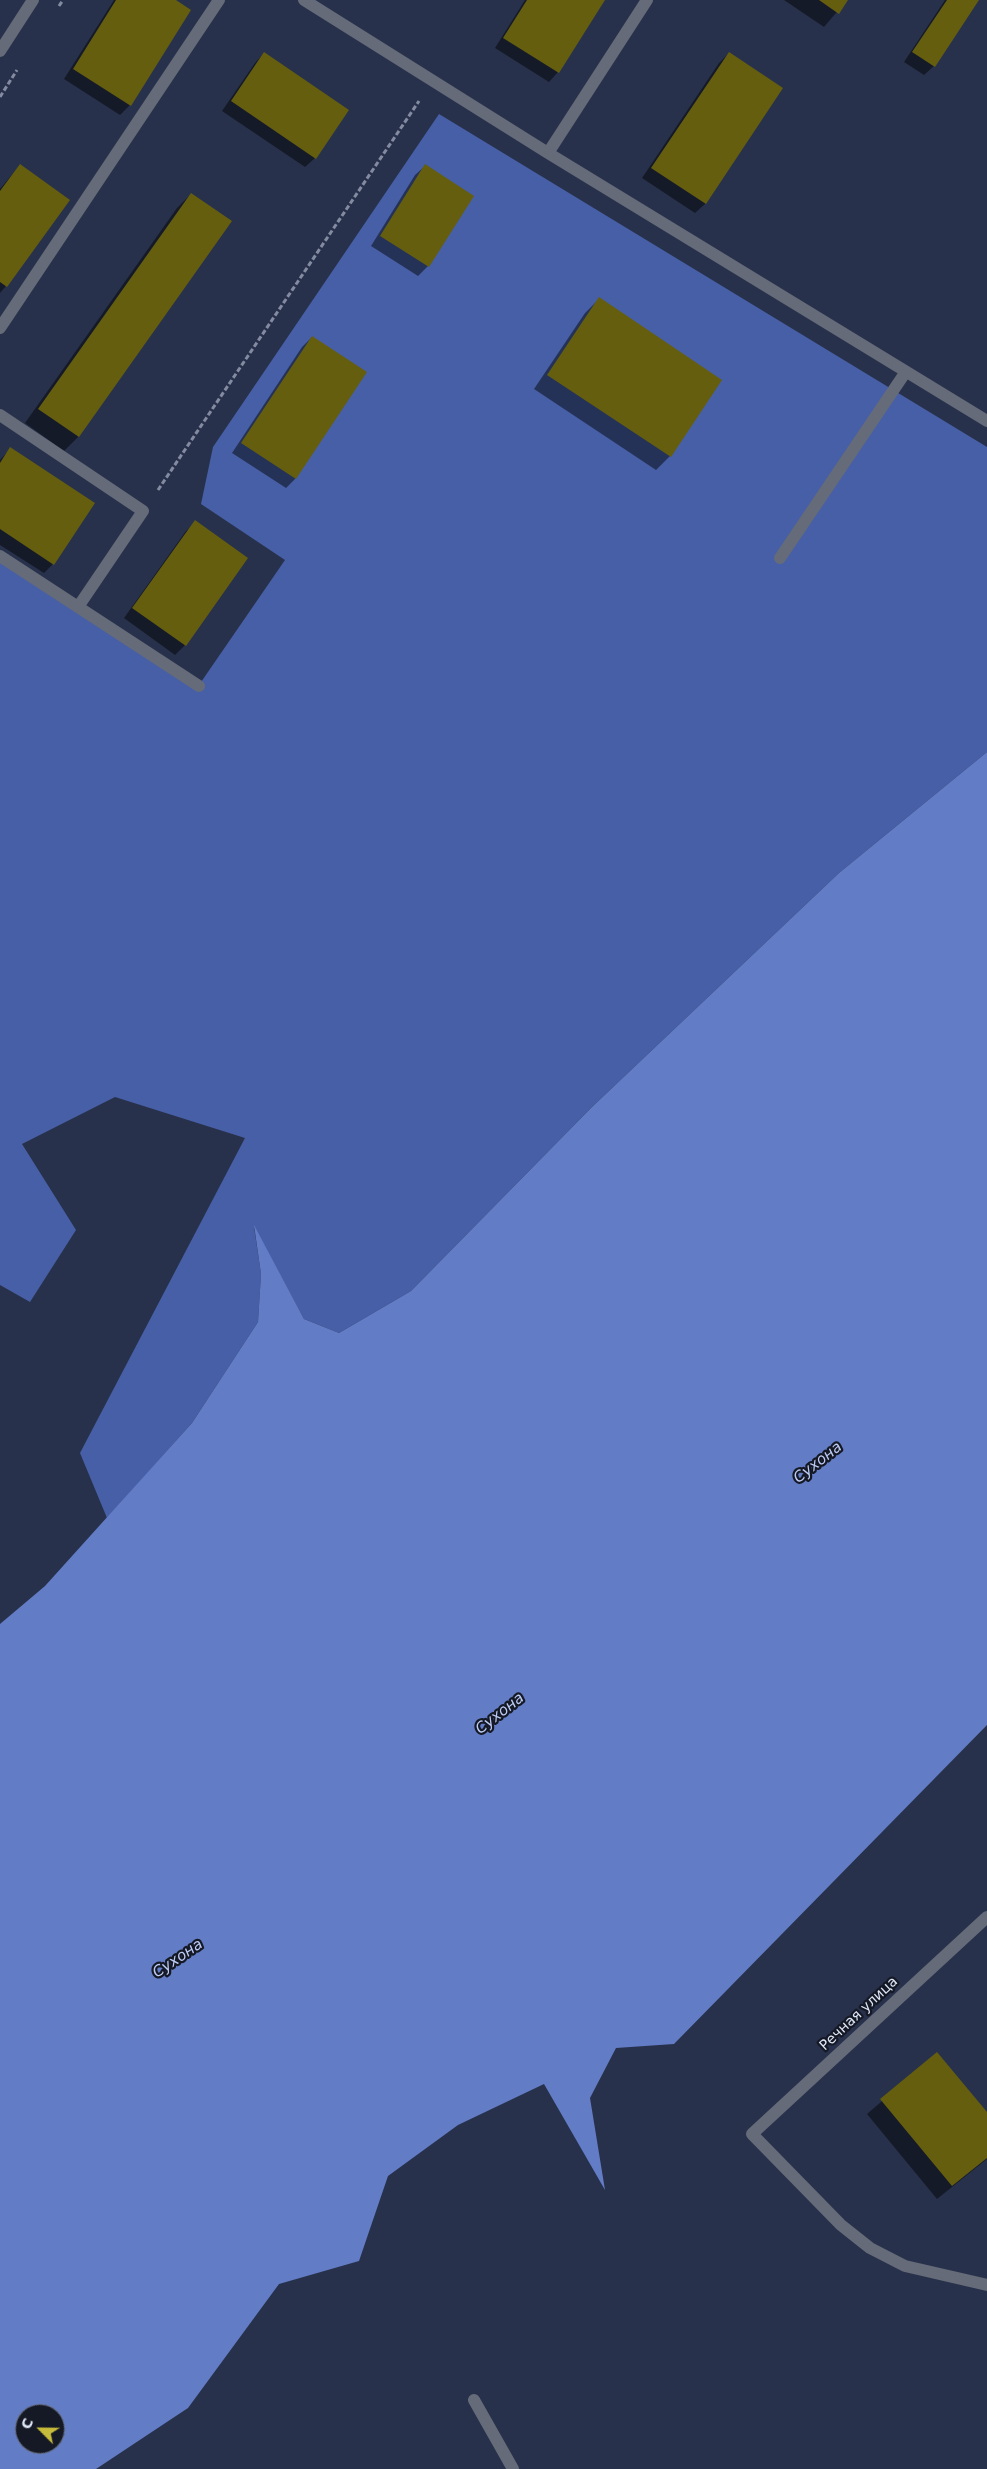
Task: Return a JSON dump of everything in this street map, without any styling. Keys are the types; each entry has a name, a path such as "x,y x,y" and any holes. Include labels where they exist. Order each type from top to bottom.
{"street":[{"path":"0,51 33,0"},
{"path":"0,328 219,0"},
{"path":"304,0 548,153 987,422"},
{"path":"548,153 647,0"},
{"path":"780,558 905,373"},
{"path":"0,415 143,511 78,607"},
{"path":"0,556 199,686"},
{"name":"Речная улица","path":"987,1917 752,2134 842,2226 870,2248 905,2266 987,2285"},
{"path":"474,2400 513,2469"}],"path":[{"path":"143,511 433,80"}],"shaded area":[{"path":"439,114 987,447 987,752 839,873 591,1108 411,1291 339,1333 304,1319 254,1227 261,1274 258,1322 192,1423 107,1518 80,1453 245,1138 115,1097 22,1144 76,1230 30,1302 0,1285 0,556 199,685 285,560 201,504 213,447"}],"water":[{"name":"Сухона","path":"987,752 987,1725 674,2044 616,2048 590,2098 605,2190 544,2084 458,2125 388,2176 359,2261 279,2284 188,2408 96,2469 0,2469 0,1624 45,1586 192,1423 258,1322 261,1274 254,1225 304,1319 339,1333 411,1291 591,1108 839,873"}],"building":[{"path":"116,0 176,0 191,10 131,106 73,69"},
{"path":"527,0 605,0 559,73 503,38"},
{"path":"819,0 848,0 839,14"},
{"path":"947,0 979,0 935,67 912,52"},
{"path":"264,52 349,110 316,159 231,101"},
{"path":"729,52 783,88 706,204 651,168"},
{"path":"20,164 70,200 7,287 0,282 0,191"},
{"path":"425,164 474,196 429,267 380,236"},
{"path":"191,193 232,221 79,437 38,409"},
{"path":"599,297 722,380 671,457 547,375"},
{"path":"312,336 367,372 296,479 241,443"},
{"path":"10,447 95,503 54,565 0,529 0,463"},
{"path":"195,520 248,558 186,646 132,608"},
{"path":"937,2052 987,2112 987,2158 952,2186 880,2099"}]}
